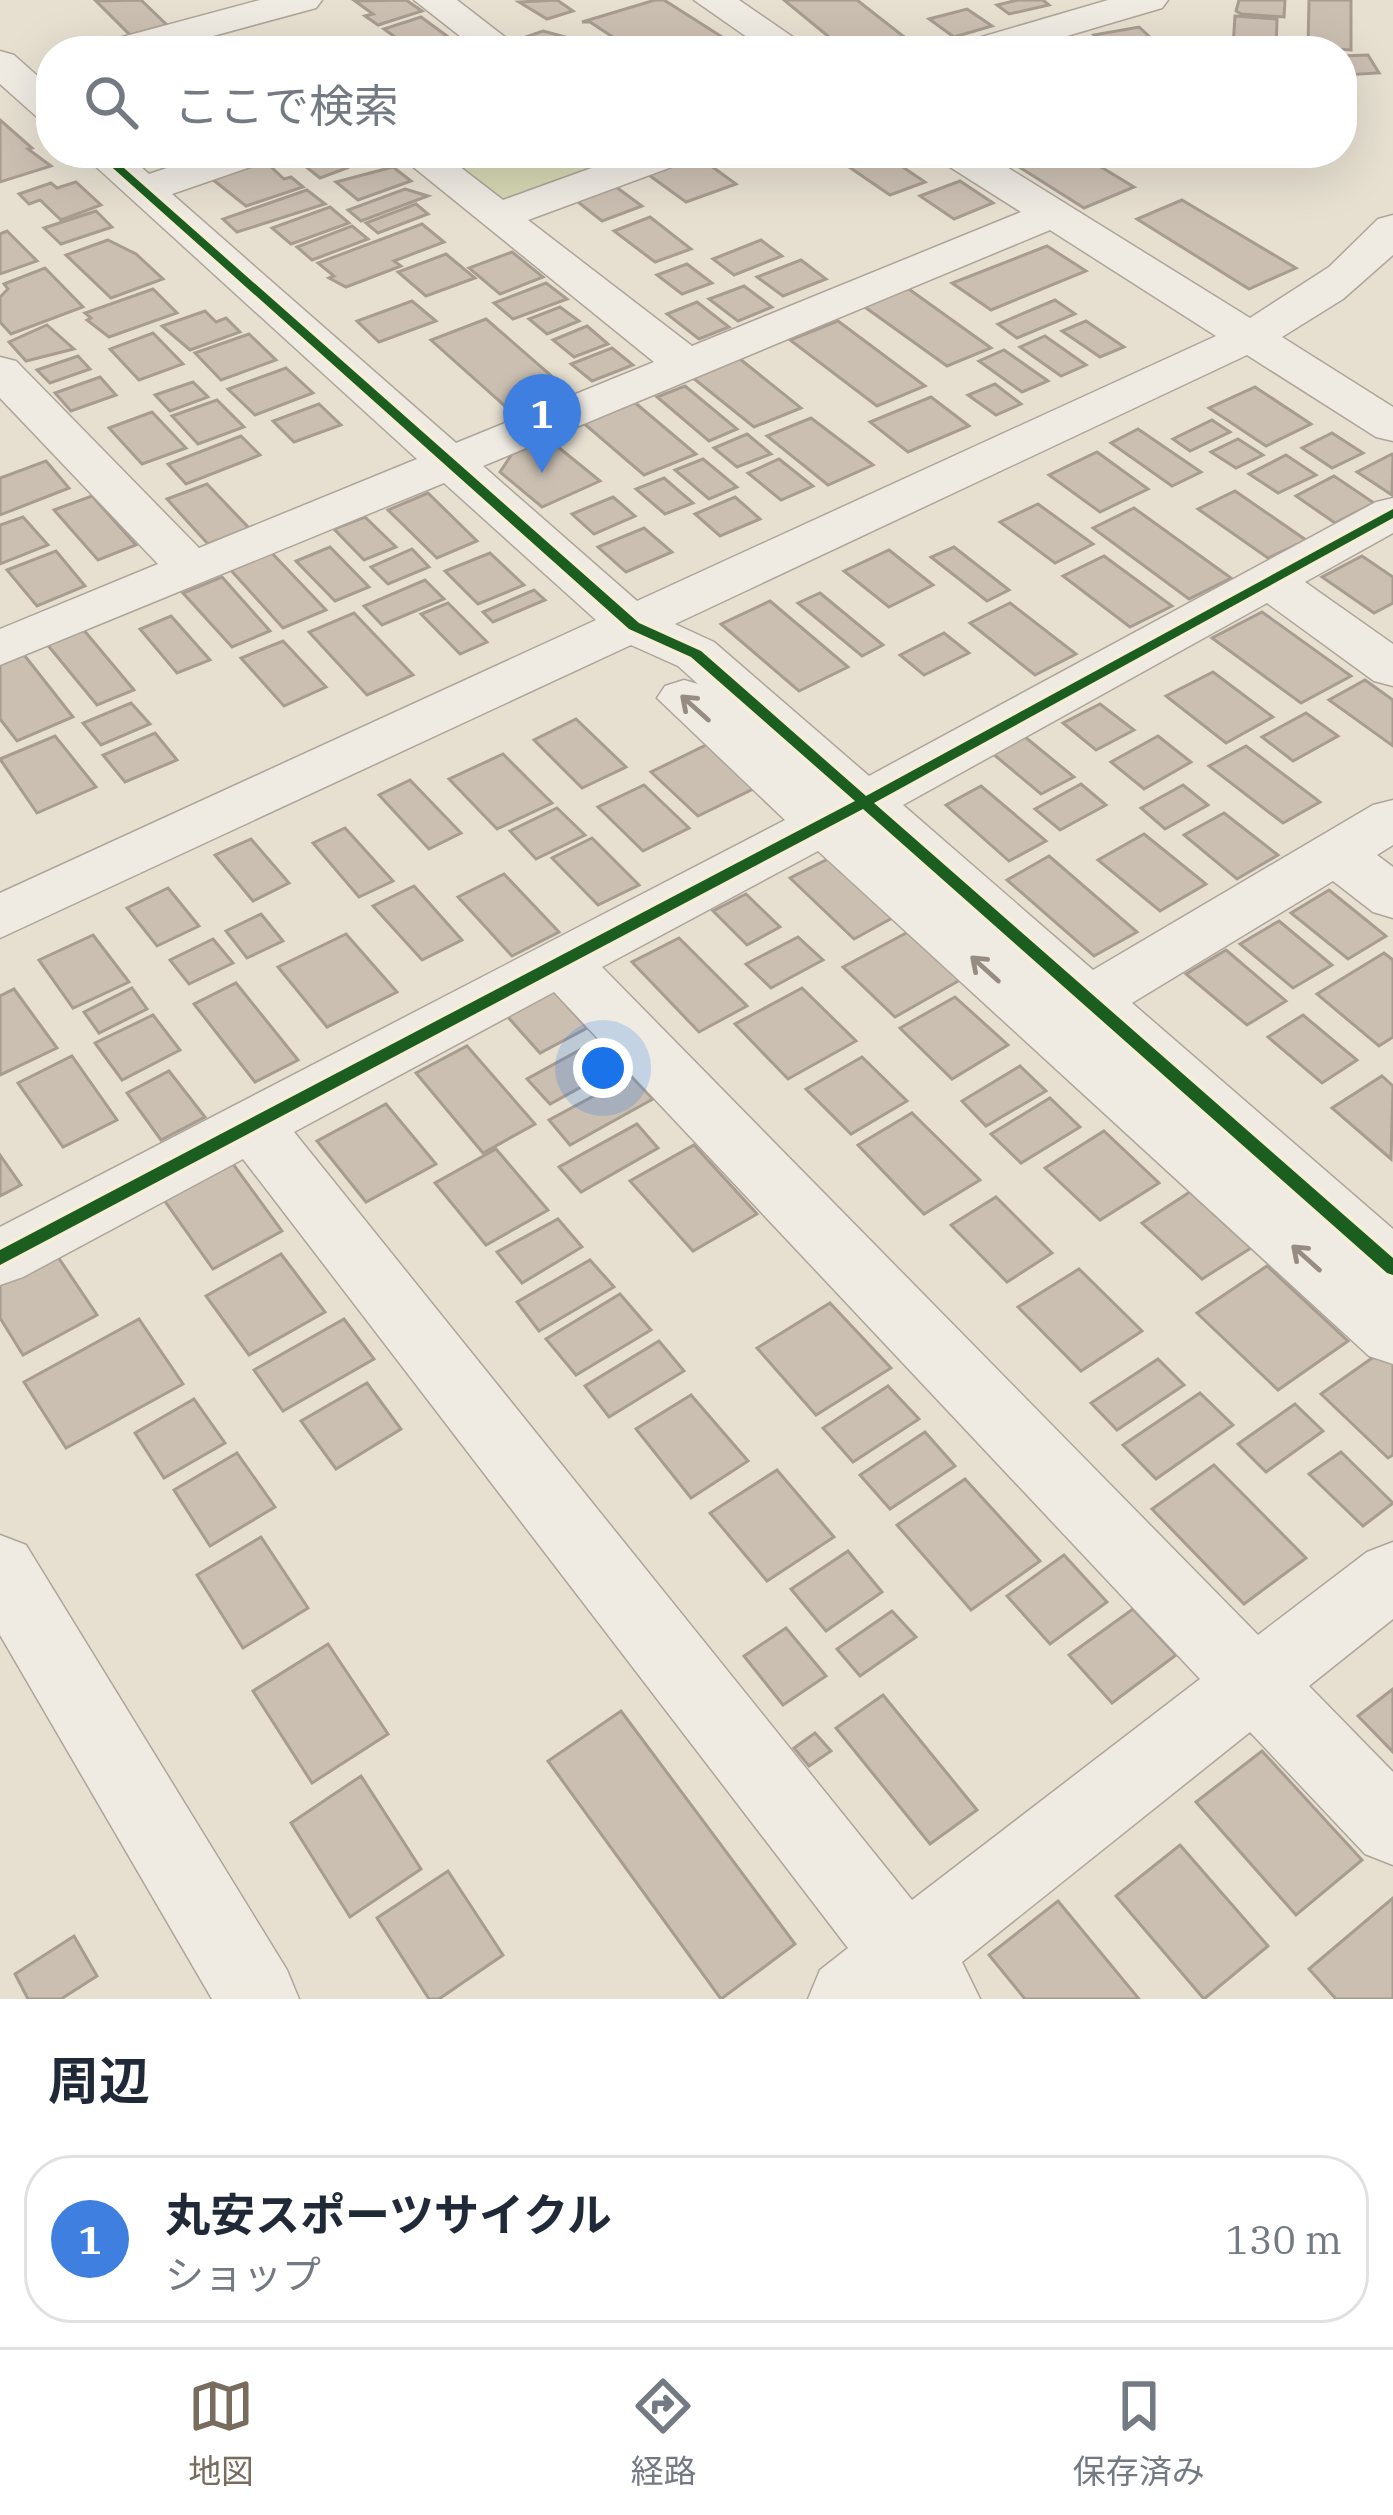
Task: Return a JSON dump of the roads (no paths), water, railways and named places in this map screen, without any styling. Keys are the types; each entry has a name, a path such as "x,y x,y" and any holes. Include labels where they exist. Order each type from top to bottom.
{"street":[{"path":"170,36 303,0"},
{"path":"433,0 483,36"},
{"path":"713,0 770,36"},
{"path":"1025,36 1149,0"},
{"path":"118,168 634,626 655,672 844,813 1069,1013 1393,1336"},
{"path":"143,190 207,168"},
{"path":"435,168 687,365"},
{"path":"497,217 624,168"},
{"path":"980,168 1393,427"},
{"path":"0,648 1053,214"},
{"path":"0,917 1250,338 1323,296 1373,253 1393,228"},
{"path":"0,371 192,570"},
{"path":"0,1258 844,813 1393,514"},
{"path":"1268,579 1393,668"},
{"path":"1069,1013 1393,819"},
{"path":"1336,853 1393,897"},
{"path":"561,962 1393,1827"},
{"path":"1069,1013 1393,1268"},
{"path":"252,1125 897,1985 1256,1682 1393,1575"},
{"path":"0,1568 258,1999"}],"place":[{"name":"丸安スポーツサイクル","path":"542,473"}]}
